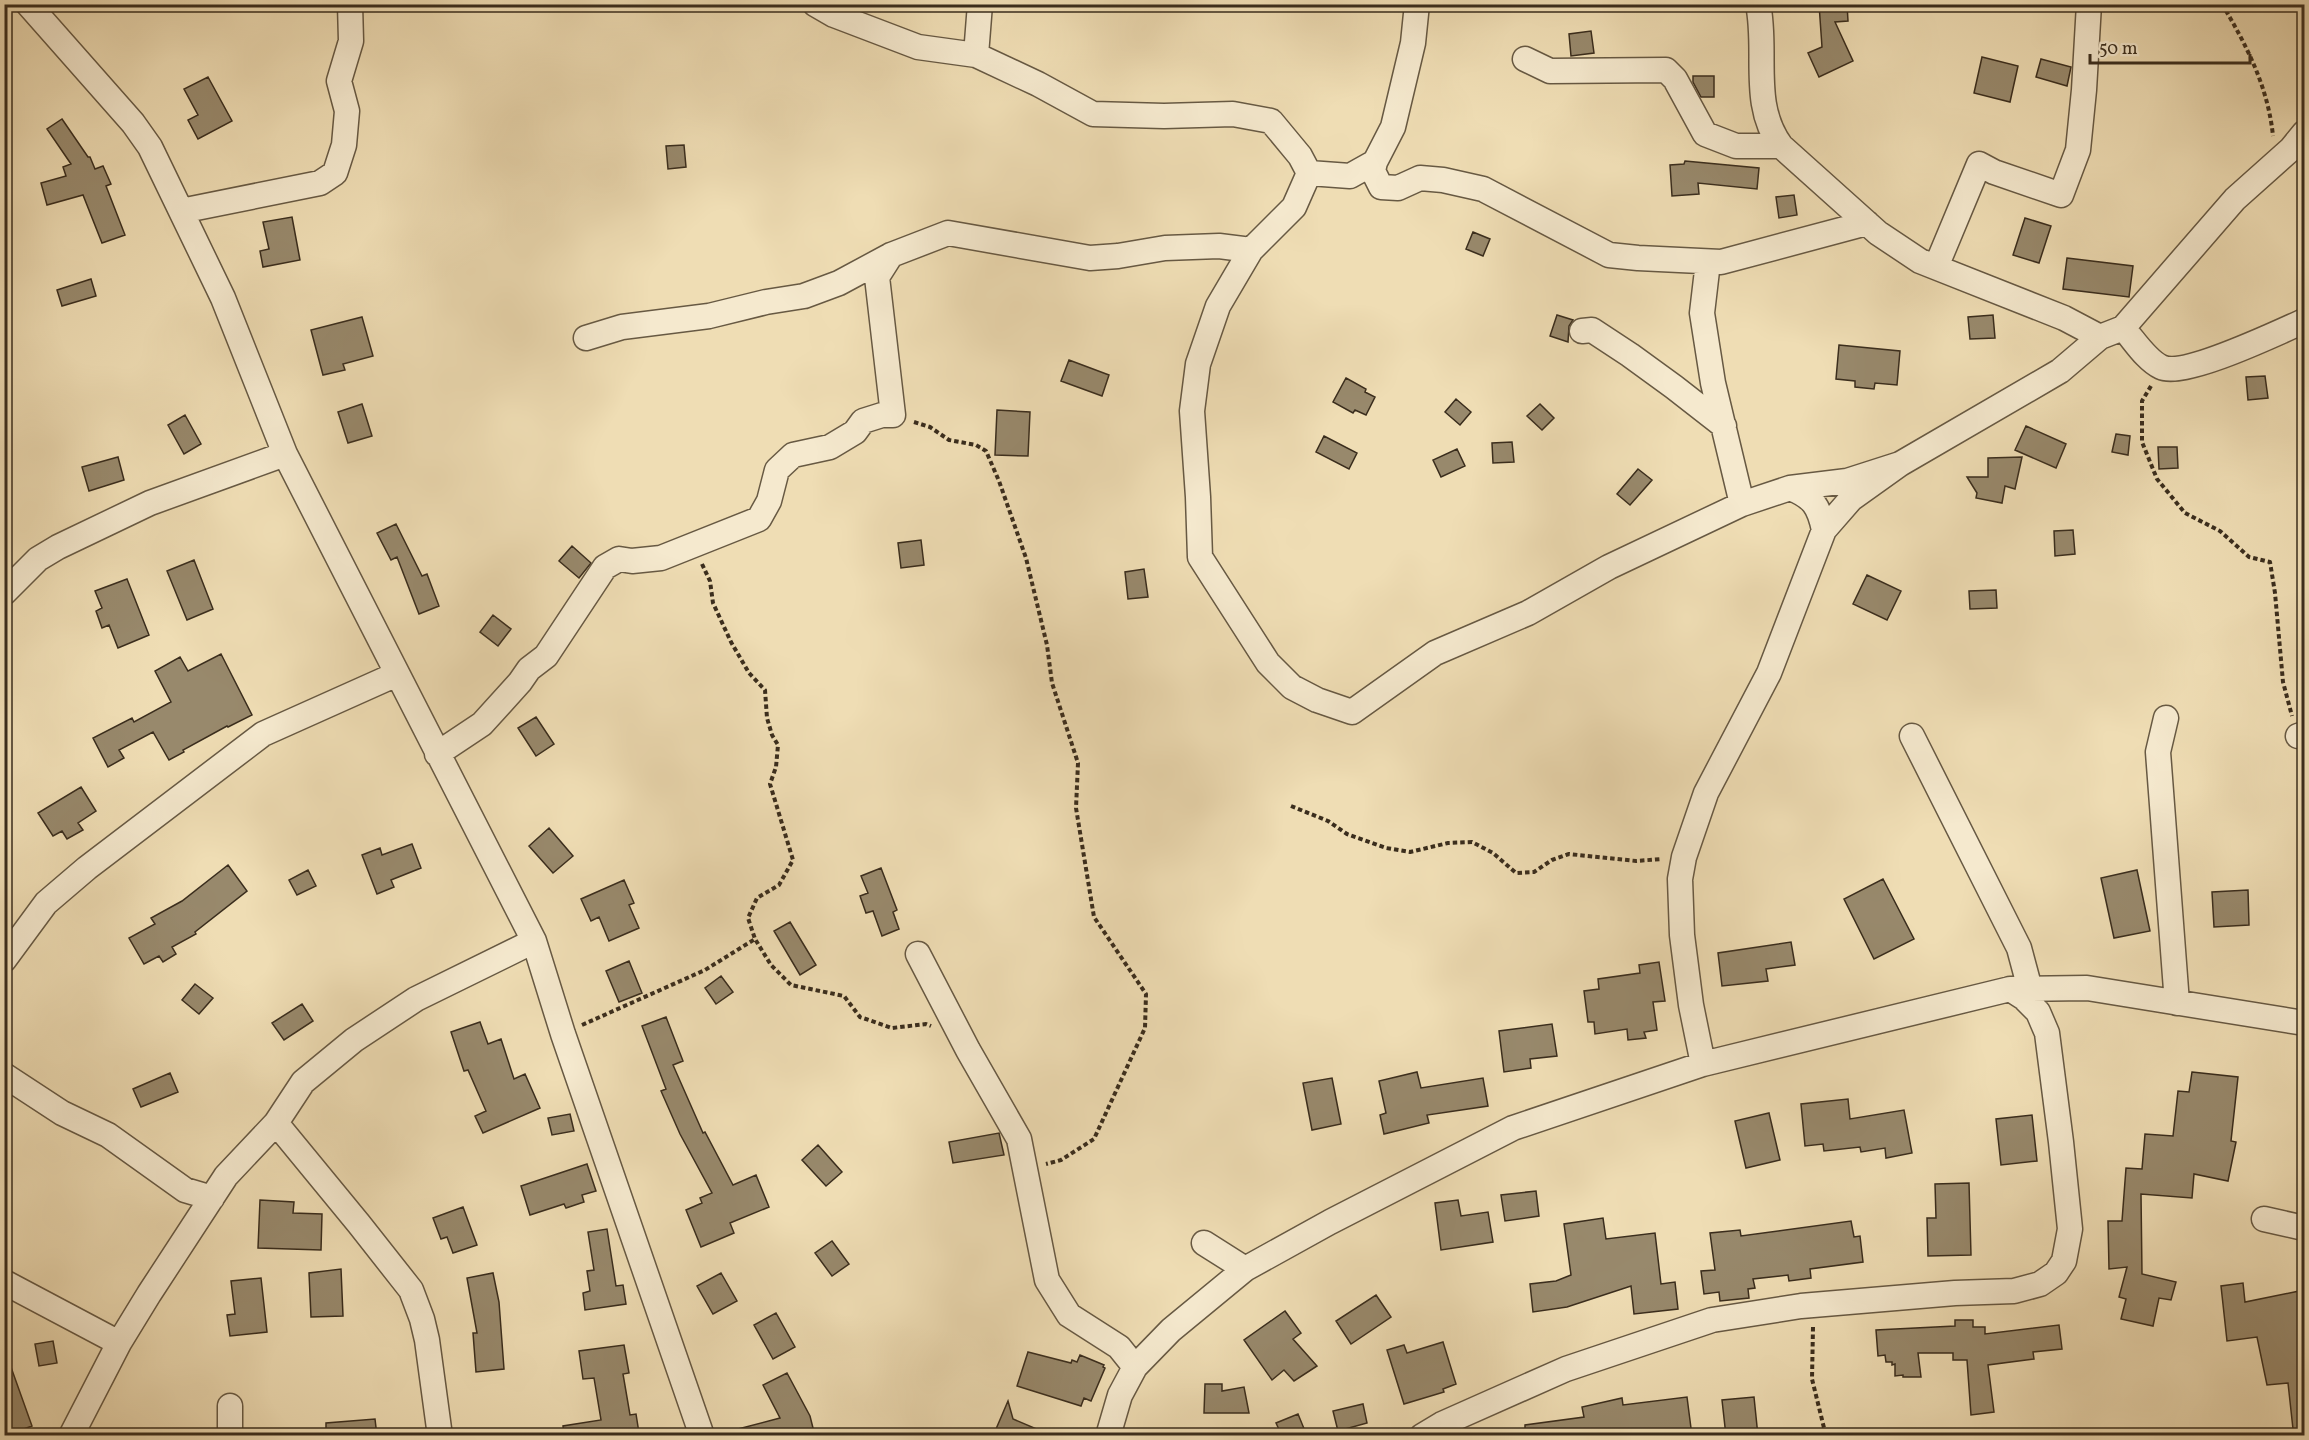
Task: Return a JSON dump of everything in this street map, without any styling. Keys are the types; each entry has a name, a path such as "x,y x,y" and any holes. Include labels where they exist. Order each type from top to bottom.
{"street":[{"path":"28,4 133,123 150,147 223,298 285,454 436,754 534,942 563,1034 702,1436"},
{"path":"181,211 320,183 335,173 344,145 346,111 339,81 351,41 350,4"},
{"path":"815,4 834,15 918,47 976,55 1038,84 1093,114 1164,116 1233,114 1271,121 1300,156 1310,173"},
{"path":"976,55 980,4"},
{"path":"1417,4 1413,43 1393,128 1374,162 1373,171 1381,187 1398,188 1420,178 1443,180 1483,189 1609,255 1721,262 1866,223"},
{"path":"1758,4 1763,102 1770,132 1780,146 1866,223 1920,261 2064,318 2100,337"},
{"path":"1936,267 1979,164 1994,172 2061,195 2078,150 2089,4"},
{"path":"1525,59 1550,71 1666,70 1675,79 1705,134 1736,146 1780,146"},
{"path":"1703,1064 1691,1005 1682,935 1680,879 1684,857 1706,793 1769,673 1824,530 1851,500 1900,464 2060,371 2100,337 2123,328 2235,199 2276,163 2304,133"},
{"path":"1310,173 1350,176 1374,162"},
{"path":"1310,173 1293,207 1251,250 1218,306 1198,364 1192,411 1200,557 1268,663 1292,687 1317,700 1352,712 1435,653 1528,614 1609,567 1742,504 1790,488 1846,481 1900,464"},
{"path":"586,338 622,327 709,316 766,302 804,296 838,284 891,255 948,234 1090,258 1165,248 1219,246 1251,250"},
{"path":"436,754 482,724 529,669 546,656 605,567 619,559 632,561 661,558 759,519 769,501 777,470 794,454 830,447 855,432 863,421 882,415 893,415 877,277 891,255"},
{"path":"1708,262 1702,313 1713,383 1742,504"},
{"path":"2123,328 2149,358 2162,368 2178,370 2220,357 2304,321"},
{"path":"1582,331 1592,330 1630,355 1724,426"},
{"path":"4,593 38,560 58,547 150,503 285,454"},
{"path":"1790,488 1804,494 1820,510 1824,530"},
{"path":"4,960 46,903 87,868 263,734 397,674"},
{"path":"2166,718 2158,752 2177,1003"},
{"path":"1422,1436 1442,1424 1566,1369 1712,1320 1814,1306 1955,1293 2014,1291 2040,1284 2056,1273 2064,1260 2070,1229 2047,1033 2038,1012 2024,998 2020,989 2019,948 1912,736"},
{"path":"71,1436 119,1343 226,1176 276,1123 303,1082 354,1040 416,999 534,942"},
{"path":"918,954 962,1038 1020,1139 1047,1280 1069,1315 1119,1347 1135,1367"},
{"path":"1108,1436 1120,1395 1135,1367 1172,1330 1245,1269 1330,1222 1513,1128 1703,1064 2020,989 2086,988 2304,1023"},
{"path":"4,1075 62,1113 108,1135 184,1190 212,1198"},
{"path":"276,1123 360,1224 411,1290 427,1340 440,1436"},
{"path":"2264,1219 2304,1228"},
{"path":"1204,1244 1245,1269"},
{"path":"4,1282 119,1343"},
{"path":"230,1406 230,1436"}],"path":[{"path":"2222,4 2242,38 2262,81 2272,122 2276,163"},
{"path":"2162,368 2142,401 2142,442 2147,457 2157,479 2185,513 2220,531 2249,557 2270,562 2283,682 2301,735"},
{"path":"893,415 930,427 949,440 976,445 986,451 1026,558 1047,645 1052,683 1078,763 1076,808 1094,917 1146,994 1145,1028 1094,1139 1060,1160 1025,1170"},
{"path":"694,545 710,581 713,603 731,642 749,673 765,690 767,718 778,745 776,767 770,784 793,860 779,885 756,898 748,918 755,939 771,965 791,985 844,996 860,1017 892,1028 926,1024 962,1038"},
{"path":"1291,806 1328,821 1347,834 1386,848 1410,852 1448,843 1472,842 1493,853 1516,873 1534,872 1552,860 1569,854 1636,861 1684,857"},
{"path":"563,1034 705,970 755,939"},
{"path":"1814,1306 1812,1379 1826,1436"}],"building":[{"path":"1819,4 1847,4 1848,21 1835,22 1853,61 1819,77 1808,53 1822,47"},
{"path":"1591,31 1594,53 1571,56 1569,34"},
{"path":"1982,57 2018,66 2010,102 1974,93"},
{"path":"2041,59 2071,67 2067,86 2036,77"},
{"path":"1693,76 1714,76 1714,97 1701,97 1693,82"},
{"path":"208,77 232,121 198,139 188,120 198,115 184,89"},
{"path":"62,119 90,157 95,169 103,166 111,184 106,186 125,235 102,243 83,195 47,205 41,183 66,176 63,167 71,164 47,129"},
{"path":"684,145 686,167 668,169 666,146"},
{"path":"1685,161 1759,168 1757,189 1698,183 1699,194 1672,196 1670,165 1684,164"},
{"path":"1794,195 1797,215 1779,218 1776,197"},
{"path":"292,217 300,260 263,267 260,251 269,249 263,222"},
{"path":"2025,218 2051,226 2039,263 2013,255"},
{"path":"1473,232 1490,239 1483,256 1466,249"},
{"path":"2067,258 2133,266 2129,297 2063,289"},
{"path":"91,279 96,296 62,306 57,290"},
{"path":"1557,315 1573,320 1569,326 1568,342 1550,336"},
{"path":"1993,315 1995,338 1970,339 1968,317"},
{"path":"362,317 373,356 343,364 345,370 323,375 311,330"},
{"path":"1839,345 1900,351 1897,385 1875,383 1874,389 1855,387 1855,381 1836,379"},
{"path":"1069,360 1109,375 1102,396 1061,381"},
{"path":"2265,376 2268,398 2248,400 2246,377"},
{"path":"1346,378 1375,397 1366,415 1355,410 1353,413 1333,402"},
{"path":"1456,399 1471,412 1460,425 1445,412"},
{"path":"362,404 372,436 348,443 338,412"},
{"path":"1540,404 1554,418 1542,430 1527,416"},
{"path":"997,410 1030,412 1028,456 995,455"},
{"path":"185,415 201,444 184,454 168,425"},
{"path":"2026,426 2066,444 2056,468 2015,450"},
{"path":"2116,434 2130,436 2128,455 2112,452"},
{"path":"1324,436 1357,453 1349,469 1316,452"},
{"path":"1512,442 1514,462 1493,463 1492,443"},
{"path":"2158,447 2177,447 2178,468 2159,469"},
{"path":"1457,449 1465,466 1441,477 1433,460"},
{"path":"118,457 124,480 89,491 82,467"},
{"path":"2022,457 2015,489 2005,486 2002,503 1976,498 1977,493 1967,477 1988,477 1988,458"},
{"path":"1638,469 1652,480 1630,505 1617,494"},
{"path":"396,524 422,576 427,574 439,606 419,614 397,557 391,560 377,533"},
{"path":"2073,530 2075,554 2055,556 2054,531"},
{"path":"921,540 924,565 901,568 898,543"},
{"path":"572,546 591,563 579,578 559,561"},
{"path":"194,560 213,609 187,620 167,571"},
{"path":"1144,569 1148,597 1128,599 1125,572"},
{"path":"1867,575 1901,591 1887,620 1853,604"},
{"path":"127,579 149,635 118,648 109,625 102,628 96,611 102,608 95,591"},
{"path":"1996,590 1997,608 1970,609 1969,591"},
{"path":"493,615 511,629 498,646 480,632"},
{"path":"221,654 252,715 227,726 169,760 153,732 119,750 124,758 108,767 93,738 132,718 134,722 171,702 155,671 180,657 188,671"},
{"path":"536,717 554,744 536,756 518,728"},
{"path":"81,787 96,811 78,823 83,830 67,839 62,831 53,836 38,813"},
{"path":"549,828 573,856 553,873 529,846"},
{"path":"412,844 421,868 391,880 394,887 377,894 362,855 380,848 382,855"},
{"path":"228,865 247,891 195,932 196,934 172,947 176,954 163,962 159,956 144,964 129,938 155,924 151,918 182,901"},
{"path":"881,868 897,910 893,912 899,929 882,936 873,911 866,913 860,896 868,893 861,876"},
{"path":"308,870 316,886 297,895 289,880"},
{"path":"2137,870 2150,931 2114,938 2101,878"},
{"path":"1883,879 1914,939 1874,959 1844,899"},
{"path":"624,880 634,903 629,905 639,928 609,941 599,917 591,921 581,899"},
{"path":"2248,890 2249,925 2214,927 2212,892"},
{"path":"790,922 816,965 800,975 774,931"},
{"path":"1791,942 1795,965 1766,969 1768,981 1722,986 1718,953"},
{"path":"629,961 642,993 619,1002 606,971"},
{"path":"1659,962 1665,1001 1653,1002 1657,1030 1644,1032 1646,1038 1628,1040 1627,1029 1595,1034 1594,1022 1588,1022 1584,991 1599,989 1598,979 1640,973 1639,965"},
{"path":"721,976 733,992 716,1004 705,988"},
{"path":"195,984 213,998 199,1014 182,1000"},
{"path":"302,1004 313,1021 284,1040 272,1023"},
{"path":"666,1017 683,1061 673,1065 703,1133 705,1132 733,1185 756,1175 769,1207 730,1223 734,1233 701,1247 686,1210 702,1203 700,1198 712,1193 680,1134 661,1091 666,1089 642,1026"},
{"path":"480,1022 488,1044 501,1039 514,1079 525,1074 540,1108 483,1133 475,1116 486,1111 468,1070 464,1071 451,1032"},
{"path":"1552,1024 1557,1056 1530,1059 1531,1068 1504,1072 1499,1031"},
{"path":"1417,1072 1421,1088 1483,1078 1488,1106 1427,1115 1429,1123 1384,1134 1380,1115 1386,1113 1379,1081"},
{"path":"2192,1072 2238,1077 2231,1141 2236,1142 2228,1181 2194,1174 2192,1198 2141,1194 2142,1274 2176,1282 2171,1300 2159,1298 2153,1326 2121,1319 2126,1299 2119,1297 2127,1267 2109,1269 2108,1221 2122,1221 2126,1168 2142,1169 2145,1134 2173,1136 2178,1091 2189,1092"},
{"path":"170,1073 178,1092 141,1107 133,1089"},
{"path":"1332,1078 1341,1124 1312,1130 1303,1083"},
{"path":"1848,1099 1850,1119 1904,1110 1912,1153 1886,1158 1885,1148 1861,1152 1860,1147 1824,1151 1823,1144 1805,1146 1801,1104"},
{"path":"1769,1113 1780,1160 1746,1168 1735,1121"},
{"path":"570,1114 574,1131 552,1135 548,1118"},
{"path":"2032,1115 2037,1161 2001,1165 1996,1119"},
{"path":"999,1133 1004,1155 953,1163 949,1142"},
{"path":"818,1145 842,1172 826,1186 802,1160"},
{"path":"587,1164 596,1191 582,1195 584,1202 566,1208 564,1204 530,1215 521,1186"},
{"path":"1969,1183 1971,1255 1928,1256 1927,1218 1936,1218 1935,1184"},
{"path":"1536,1191 1539,1216 1505,1221 1501,1195"},
{"path":"260,1200 294,1202 293,1213 322,1214 321,1250 258,1248"},
{"path":"1458,1200 1461,1216 1488,1212 1493,1242 1441,1250 1435,1203"},
{"path":"463,1207 477,1245 453,1253 447,1237 441,1239 433,1218"},
{"path":"1603,1218 1606,1239 1655,1233 1661,1284 1675,1282 1678,1309 1634,1314 1631,1286 1567,1307 1533,1312 1530,1284 1556,1281 1571,1275 1564,1224"},
{"path":"1851,1221 1854,1237 1860,1236 1863,1262 1810,1269 1811,1278 1789,1281 1788,1275 1753,1279 1755,1288 1748,1289 1749,1298 1720,1301 1719,1292 1704,1294 1701,1271 1715,1270 1710,1233 1740,1230 1741,1236"},
{"path":"607,1229 616,1286 623,1285 626,1304 585,1310 583,1293 590,1291 587,1271 594,1270 588,1232"},
{"path":"832,1241 849,1264 832,1276 815,1253"},
{"path":"341,1269 343,1316 311,1317 309,1273"},
{"path":"493,1273 499,1302 504,1369 476,1372 473,1333 477,1333 467,1278"},
{"path":"721,1273 737,1301 713,1314 697,1286"},
{"path":"261,1278 267,1332 230,1336 227,1315 235,1314 231,1281"},
{"path":"2243,1283 2245,1302 2304,1290 2304,1428 2293,1429 2288,1383 2267,1385 2257,1337 2227,1341 2221,1286"},
{"path":"1376,1295 1391,1317 1351,1344 1336,1321"},
{"path":"1285,1311 1301,1333 1293,1339 1317,1366 1294,1381 1284,1370 1272,1380 1244,1340"},
{"path":"776,1313 795,1347 773,1359 754,1325"},
{"path":"1955,1320 1973,1320 1973,1327 1985,1327 1985,1334 2059,1325 2062,1349 2033,1352 2034,1359 1988,1365 1994,1412 1971,1415 1967,1360 1953,1360 1953,1353 1918,1353 1921,1377 1903,1377 1903,1375 1895,1376 1895,1364 1886,1362 1885,1355 1878,1356 1876,1330 1955,1326"},
{"path":"53,1341 57,1363 39,1366 35,1344"},
{"path":"1443,1342 1456,1384 1443,1389 1444,1392 1404,1404 1387,1350 1404,1345 1407,1353"},
{"path":"624,1345 629,1373 623,1374 630,1415 636,1414 639,1433 623,1436 564,1436 563,1426 601,1420 594,1378 583,1379 579,1351"},
{"path":"1028,1352 1071,1363 1072,1360 1077,1362 1080,1355 1104,1365 1105,1368 1091,1401 1084,1398 1081,1406 1017,1386"},
{"path":"7,1356 32,1426 10,1434 4,1419 4,1357"},
{"path":"787,1373 810,1416 815,1436 735,1436 734,1430 780,1418 763,1385"},
{"path":"1205,1384 1222,1384 1222,1391 1244,1387 1249,1413 1204,1413"},
{"path":"1687,1397 1692,1436 1525,1436 1525,1425 1584,1417 1582,1407 1622,1398 1623,1405"},
{"path":"1754,1397 1758,1436 1726,1436 1722,1400"},
{"path":"1008,1401 1013,1419 1053,1436 993,1436"},
{"path":"1363,1404 1367,1423 1338,1431 1333,1411"},
{"path":"1298,1414 1305,1431 1294,1436 1282,1436 1276,1423"},
{"path":"375,1419 377,1436 326,1436 326,1423"}]}
